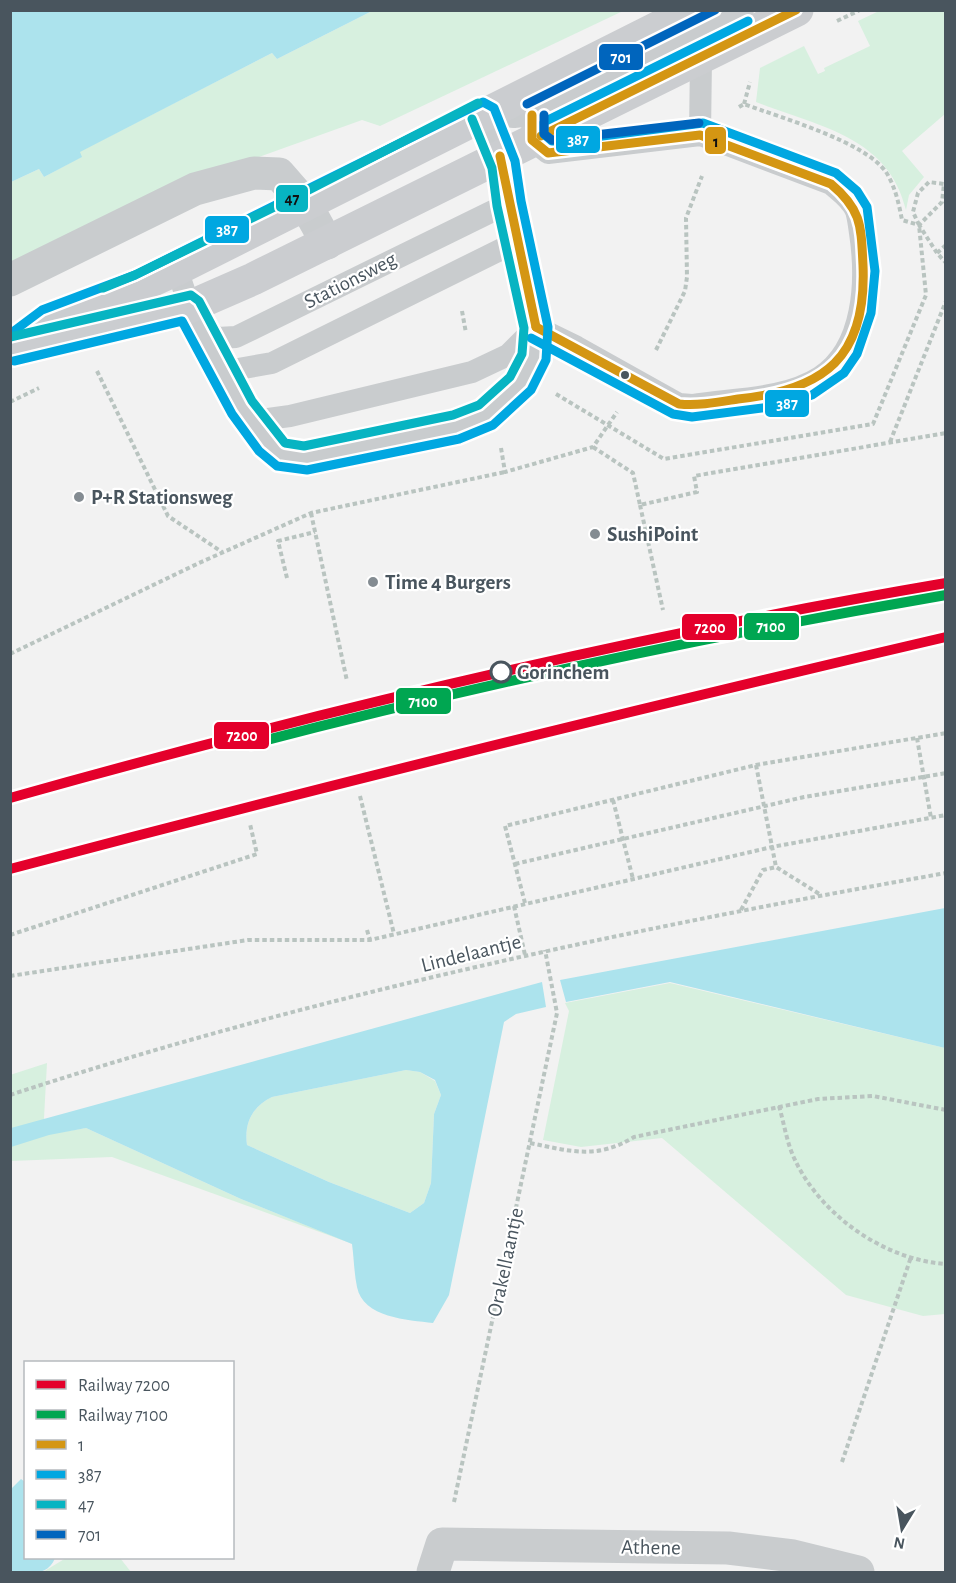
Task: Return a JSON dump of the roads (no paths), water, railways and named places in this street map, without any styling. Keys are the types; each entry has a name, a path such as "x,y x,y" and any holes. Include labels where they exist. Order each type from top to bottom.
{"main road":[{"name":"Stationsweg","path":"15,348 47,321 140,286 177,269 693,10"},
{"name":"Stationsweg","path":"15,348 191,312 500,156 532,128 701,58 797,10"}],"street":[{"path":"10,280 195,189 254,173 279,174 306,205 327,243"},
{"name":"Athene","path":"437,1558 728,1548 793,1556 858,1572"}],"lane":[{"name":"Stationsweg","path":"532,128 743,10"},
{"path":"701,58 708,138"},
{"name":"Stationsweg","path":"483,114 514,117 532,128 548,153 708,138 831,184 846,197 856,211 862,250 862,288 856,325 850,342 823,375 795,391 686,405 536,327"},
{"path":"177,269 191,312 221,372 263,440 280,454 305,458 457,427 486,415 520,384 534,357 536,327 504,165 483,114"},
{"name":"Stationsweg","path":"191,312 217,338 236,338 510,203"},
{"name":"Stationsweg","path":"221,372 272,363 518,241"},
{"path":"252,421 290,416 472,372 508,355 536,327"}],"water":[{"path":"10,11 372,11 277,59 272,53 80,152 82,157 44,177 39,169 11,182"},
{"path":"945,908 945,1048 670,982 566,1002 560,980"},
{"path":"542,982 546,1007 516,1014 504,1022 449,1295 433,1323 388,1316 368,1305 361,1297 357,1287 352,1244 241,1199 86,1128 49,1135 11,1147 11,1128","holes":["406,1070 420,1072 435,1080 441,1095 434,1114 431,1183 424,1203 410,1213 329,1182 247,1145 246,1137 251,1116 259,1106 272,1097"]},
{"path":"21,1479 24,1481 24,1559 54,1559 48,1568 37,1573 11,1572 11,1489"}],"rail line":[{"name":"7200","path":"10,798 242,735 475,678 709,627 946,583"},
{"name":"7100","path":"251,744 424,701 597,662 946,595"},
{"name":"7200","path":"10,869 243,808 946,637"}],"place":[{"name":"P+R Stationsweg","path":"79,497"},
{"name":"SushiPoint","path":"595,534"},
{"name":"Time 4 Burgers","path":"373,582"},
{"name":"Gorinchem","path":"501,672"}]}
